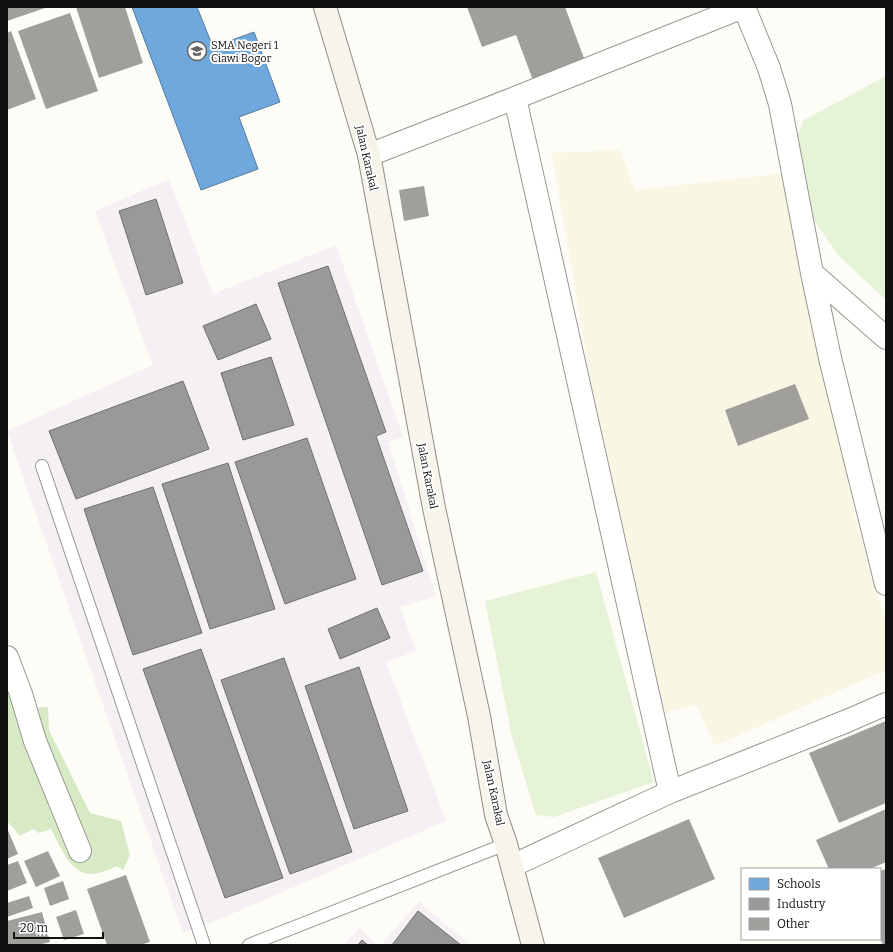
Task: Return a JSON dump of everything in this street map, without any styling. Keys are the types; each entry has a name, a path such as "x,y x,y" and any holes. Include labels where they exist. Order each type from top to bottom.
{"main road":[{"name":"Jalan Karakal","path":"325,7 368,154 434,508 479,716 496,815 506,844 533,945"}],"street":[{"path":"368,154 515,98 744,7 769,68 780,104 812,273 830,358 879,522 886,584"},
{"path":"515,98 670,792"},
{"path":"812,273 886,338"},
{"path":"7,657 21,694 35,741 80,851"},
{"path":"512,866 670,792 886,704"}],"lane":[{"path":"42,466 204,945"},
{"path":"249,945 506,844"}],"shaded area":[{"path":"620,150 635,190 788,173 856,520 886,625 886,670 715,746 696,705 662,714 626,592 552,153"},
{"path":"169,179 213,294 336,245 403,437 388,442 436,596 400,607 416,651 386,662 446,821 227,916 183,933 7,431 153,365 95,211"},
{"path":"419,901 426,908 471,945 381,945"},
{"path":"359,928 378,945 344,945"}],"green space":[{"path":"886,76 886,300 839,256 807,210 795,139 804,120"},
{"path":"596,572 654,782 554,817 536,815 512,737 485,601"},
{"path":"7,642 30,708 48,707 49,730 90,813 121,821 130,855 123,870 117,866 96,874 83,872 77,869 66,857 51,829 39,833 33,829 20,836 7,821"}],"building: Schools":[{"path":"132,7 197,7 213,47 254,32 280,102 239,117 258,169 201,190"}],"building: Industry":[{"path":"156,199 183,283 146,295 119,211"},
{"path":"328,266 386,432 376,436 423,571 382,585 278,283"},
{"path":"256,304 271,339 218,360 203,326"},
{"path":"271,357 294,425 243,440 221,373"},
{"path":"183,381 209,449 76,499 49,431"},
{"path":"307,438 356,579 285,604 235,462"},
{"path":"228,463 275,609 210,629 162,484"},
{"path":"153,487 202,633 133,655 84,509"},
{"path":"377,608 390,638 340,659 328,629"},
{"path":"201,649 283,878 225,898 143,669"},
{"path":"284,658 352,852 290,874 221,680"},
{"path":"359,667 408,811 354,829 305,686"},
{"path":"418,911 461,945 392,945"},
{"path":"362,940 368,945 358,945"}],"building: Other":[{"path":"7,7 48,7 7,21"},
{"path":"76,7 125,7 143,63 99,78"},
{"path":"467,7 565,7 588,69 536,88 516,35 482,47"},
{"path":"70,13 98,91 46,109 18,31"},
{"path":"11,31 36,99 7,110 7,33"},
{"path":"424,186 429,216 404,221 399,190"},
{"path":"795,384 809,419 738,446 725,410"},
{"path":"886,721 886,803 839,823 809,753"},
{"path":"886,809 886,862 872,868 829,868 816,840"},
{"path":"689,819 715,879 624,918 598,858"},
{"path":"7,828 18,854 7,859"},
{"path":"48,851 60,876 36,887 24,861"},
{"path":"18,861 27,883 7,891 7,865"},
{"path":"886,869 886,944 883,945 881,940 881,871"},
{"path":"126,875 150,942 140,945 107,945 87,889"},
{"path":"63,881 69,899 50,906 44,888"},
{"path":"29,896 33,908 7,917 7,903"},
{"path":"76,910 84,934 64,940 56,917"},
{"path":"42,912 50,942 38,945 7,945 7,921"}],"place":[{"name":"SMA Negeri 1 Ciawi Bogor","path":"197,51"}]}
